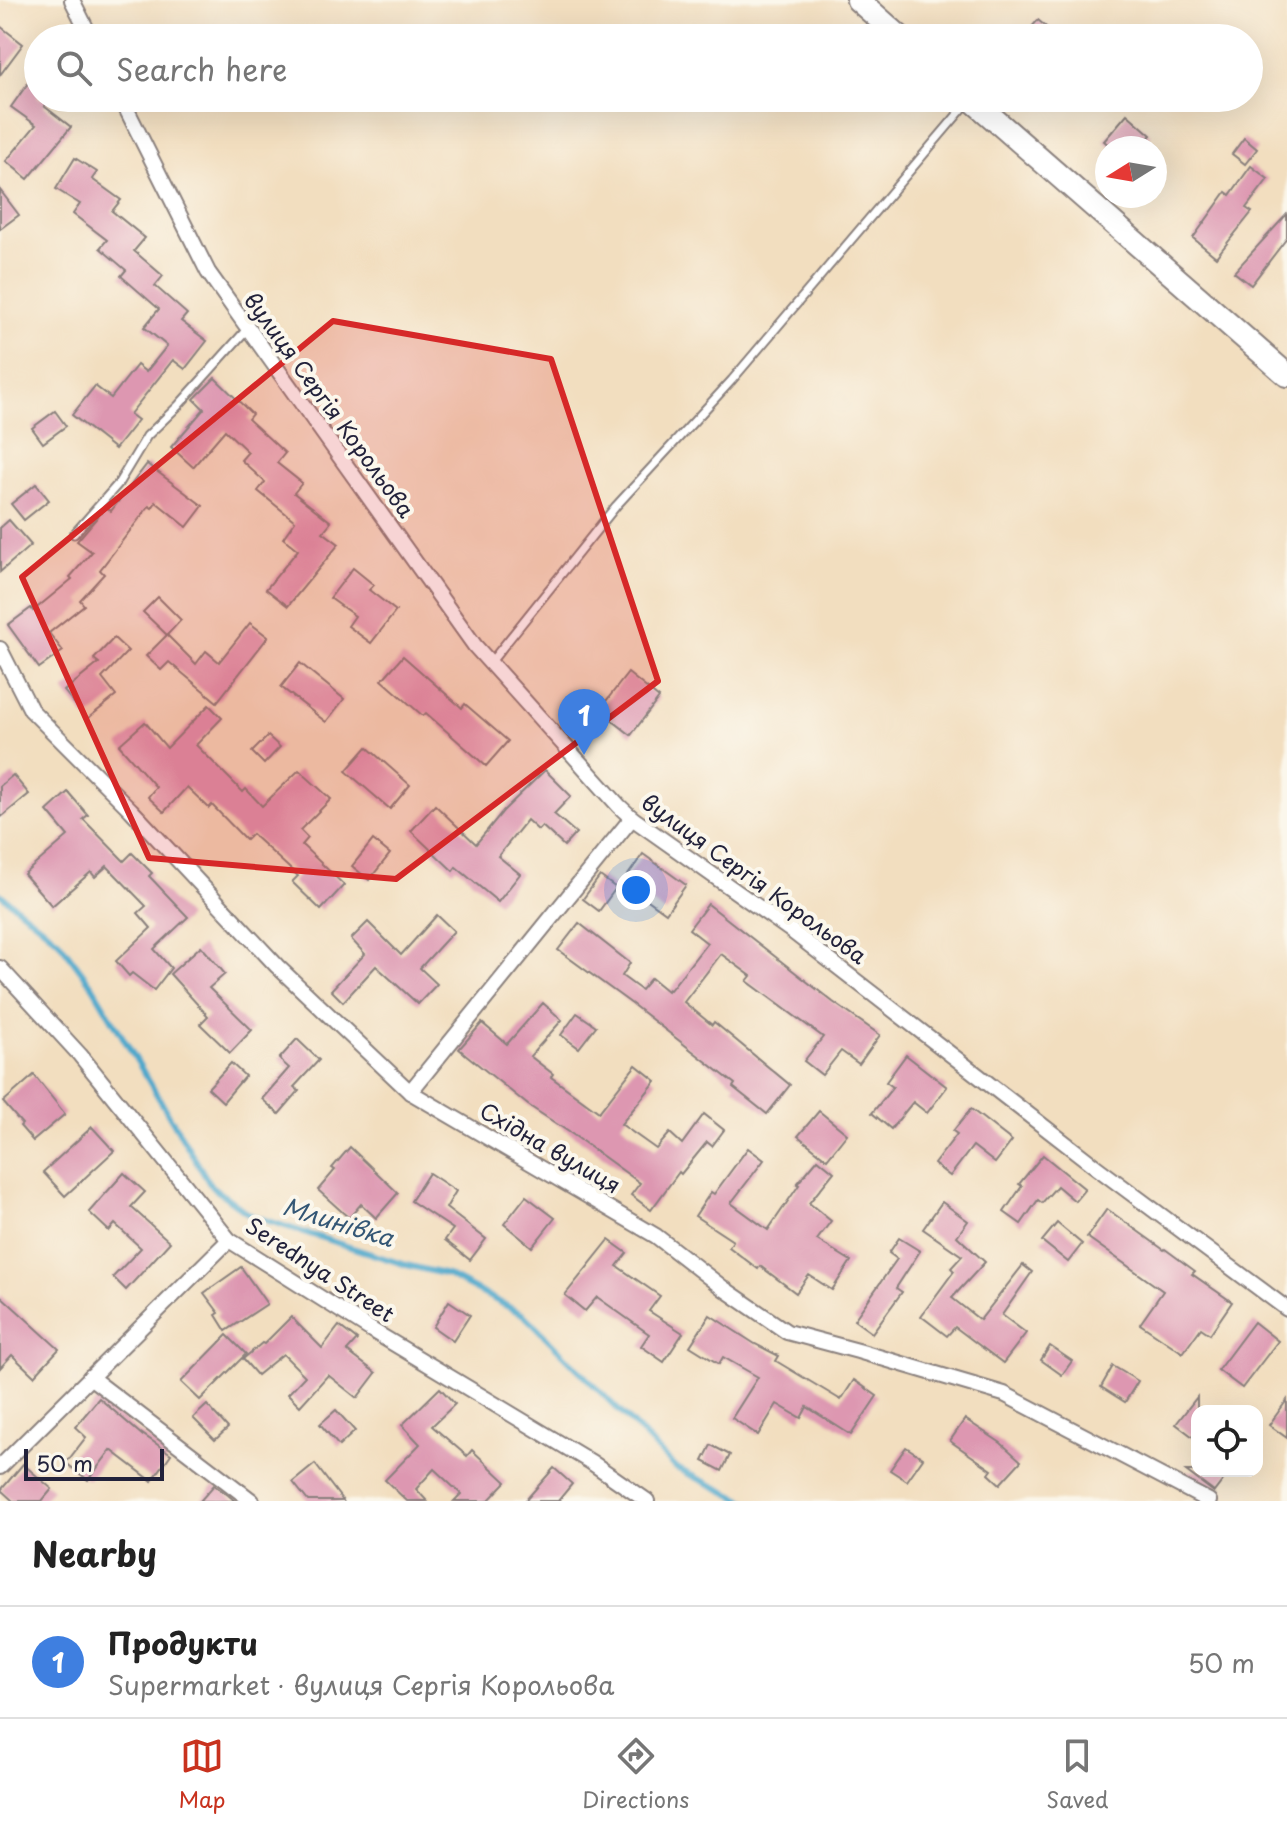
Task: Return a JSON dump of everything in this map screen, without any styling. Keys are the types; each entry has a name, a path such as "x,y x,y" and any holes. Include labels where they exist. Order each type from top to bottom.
{"main road":[{"path":"858,0 885,24"},
{"path":"986,112 1287,375"}],"street":[{"path":"72,0 84,24"},
{"name":"вулиця Сергія Корольова","path":"128,112 208,272 475,646 619,806 789,929 1083,1158 1287,1309"},
{"name":"Східна вулиця","path":"0,649 31,710 131,810 277,966 410,1092 656,1236 787,1332 1004,1394 1209,1501"},
{"path":"410,1092 632,818"},
{"name":"Serednya Street","path":"0,968 80,1055 229,1240 591,1462 647,1501"},
{"path":"0,1467 229,1240"},
{"path":"90,1377 252,1501"}],"lane":[{"path":"490,663 616,506 732,380 958,112"},
{"path":"74,534 118,484 147,436 248,328"}],"highlighted area":[{"path":"333,321 551,359 658,681 396,879 149,858 22,577"}],"building":[{"path":"0,26 23,44 0,75"},
{"path":"24,89 24,112 52,112 71,127 28,179 6,161 36,125 11,107"},
{"path":"1127,114 1151,135 1150,136 1108,136"},
{"path":"1244,138 1257,149 1245,164 1232,154"},
{"path":"75,158 97,172 92,179 121,200 112,211 145,238 134,251 163,276 155,286 187,314 181,321 207,341 185,369 173,360 130,414 138,420 115,449 72,415 95,386 111,398 137,365 146,372 167,346 144,327 159,309 121,276 126,270 100,248 107,240 73,214 80,204 56,189"},
{"path":"1251,166 1268,179 1246,208 1252,212 1216,257 1193,238 1226,192 1230,195"},
{"path":"0,190 19,215 0,229"},
{"path":"1287,214 1287,238 1251,285 1234,272"},
{"path":"215,378 252,414 248,419 285,453 277,463 302,483 294,493 331,522 323,532 339,544 288,606 266,589 298,550 283,538 295,521 258,491 265,482 241,460 248,452 225,430 193,467 171,447 204,409 194,399"},
{"path":"55,411 66,426 43,443 32,428"},
{"path":"147,464 203,506 187,527 156,502 152,508 149,506 100,570 104,574 80,600 84,605 49,633 63,651 39,668 8,625 31,608 33,611 72,579 70,577 92,552 77,541 106,507 111,511"},
{"path":"36,484 49,500 24,520 11,504"},
{"path":"9,520 31,545 0,572 0,528"},
{"path":"353,568 374,585 369,590 396,611 371,643 348,626 355,616 330,598"},
{"path":"158,597 181,620 167,635 143,612"},
{"path":"250,623 268,637 217,702 169,662 161,670 146,656 167,635 196,664 206,651 219,662"},
{"path":"114,638 128,651 102,678 116,696 87,719 64,691 99,663 94,659"},
{"path":"403,656 462,708 465,704 508,741 486,766 426,713 423,716 382,680"},
{"path":"300,663 344,699 326,722 281,687"},
{"path":"628,673 659,698 631,735 599,710"},
{"path":"209,705 222,718 196,745 243,792 246,789 262,806 299,770 331,799 300,830 308,838 302,845 344,885 321,910 292,882 298,876 252,834 246,840 212,805 209,808 187,787 164,812 148,797 156,787 119,745 145,722 167,748"},
{"path":"268,736 280,747 264,764 252,752"},
{"path":"367,747 410,785 390,809 346,771"},
{"path":"545,770 571,796 554,814 576,833 564,846 542,826 538,830 527,820 498,856 520,874 498,902 456,867 453,871 411,831 435,805 476,844 503,811"},
{"path":"13,775 29,794 0,818 0,786"},
{"path":"68,792 88,815 83,819 124,861 132,853 188,917 154,949 171,968 154,990 132,973 129,976 116,961 151,928 138,913 146,906 107,866 95,877 91,872 52,906 24,874 68,836 47,811"},
{"path":"373,840 390,854 369,880 352,866"},
{"path":"643,854 686,885 666,913 623,882"},
{"path":"600,876 616,888 599,911 583,899"},
{"path":"708,904 880,1035 859,1064 841,1051 822,1075 804,1061 823,1037 747,981 751,976 721,954 684,1002 712,1025 714,1022 790,1085 767,1114 733,1087 735,1084 558,950 579,923 630,963 622,976 641,990 651,978 667,991 707,943 689,929"},
{"path":"437,915 454,931 420,968 437,984 418,1004 376,966 343,1002 331,990 365,954 351,939 368,922 401,955"},
{"path":"201,946 225,974 209,988 252,1030 230,1053 200,1024 208,1016 170,974"},
{"path":"543,1003 562,1020 530,1056 553,1074 551,1077 599,1112 636,1065 656,1081 621,1124 656,1149 670,1133 682,1144 704,1114 724,1130 712,1146 707,1142 681,1174 679,1172 651,1210 631,1195 640,1183 528,1105 459,1049 482,1023 507,1044"},
{"path":"577,1013 596,1026 579,1048 561,1035"},
{"path":"297,1039 319,1060 294,1087 299,1091 279,1114 262,1099 289,1068 279,1059"},
{"path":"906,1055 947,1087 927,1113 913,1102 891,1129 872,1113 893,1087 886,1082"},
{"path":"231,1063 245,1076 223,1102 208,1088"},
{"path":"34,1075 65,1114 33,1141 3,1102"},
{"path":"971,1109 1012,1141 995,1163 973,1146 950,1176 934,1164 957,1134 953,1131"},
{"path":"819,1111 847,1134 827,1159 798,1136"},
{"path":"92,1127 114,1151 65,1196 43,1172"},
{"path":"350,1147 398,1193 376,1218 361,1204 349,1218 318,1190"},
{"path":"748,1148 764,1160 731,1203 768,1230 797,1184 818,1159 834,1172 809,1203 831,1221 817,1240 851,1261 832,1290 809,1275 796,1293 729,1247 733,1241 695,1216"},
{"path":"1043,1155 1085,1189 1075,1201 1057,1186 1042,1203 1038,1200 1021,1224 1004,1212 1022,1186 1019,1184"},
{"path":"124,1173 145,1192 131,1207 170,1242 126,1290 113,1277 141,1248 115,1224 109,1231 89,1212"},
{"path":"429,1173 456,1191 446,1208 486,1239 470,1260 445,1240 453,1229 411,1201"},
{"path":"526,1196 555,1218 532,1247 504,1224"},
{"path":"942,1202 968,1221 957,1236 985,1262 952,1298 980,1320 1023,1265 1032,1272 1002,1315 1026,1333 1003,1363 955,1327 947,1336 921,1316 962,1256 923,1229"},
{"path":"1107,1209 1195,1271 1192,1274 1232,1302 1210,1334 1201,1328 1183,1353 1140,1324 1163,1291 1087,1237"},
{"path":"1057,1223 1082,1244 1068,1262 1042,1241"},
{"path":"899,1238 920,1251 896,1288 902,1292 872,1333 854,1320 897,1259 889,1253"},
{"path":"609,1240 627,1253 617,1266 660,1296 649,1311 683,1333 664,1362 641,1346 649,1334 597,1297 585,1311 565,1295"},
{"path":"241,1267 267,1304 226,1331 216,1315 219,1313 204,1293"},
{"path":"0,1295 59,1349 34,1376 12,1355 0,1368"},
{"path":"449,1301 470,1315 453,1341 433,1327"},
{"path":"710,1315 779,1356 776,1361 841,1400 854,1380 877,1396 851,1435 807,1407 801,1418 777,1404 758,1435 732,1418 758,1377 723,1357 719,1364 690,1346"},
{"path":"291,1317 322,1348 339,1326 357,1340 347,1351 376,1373 357,1398 328,1375 300,1406 288,1394 305,1376 283,1354 257,1375 243,1359 264,1344"},
{"path":"1254,1322 1278,1341 1242,1388 1218,1370"},
{"path":"227,1335 246,1354 200,1400 181,1382"},
{"path":"1050,1346 1072,1361 1062,1375 1041,1360"},
{"path":"1113,1366 1138,1381 1125,1402 1101,1387"},
{"path":"440,1388 455,1404 432,1426 467,1456 472,1450 506,1482 488,1501 454,1501 461,1494 434,1469 416,1489 427,1501 407,1501 385,1480 420,1444 402,1425"},
{"path":"1197,1397 1197,1405 1191,1405 1191,1435 1176,1424"},
{"path":"99,1398 142,1435 171,1454 152,1481 111,1450 88,1480 66,1463 86,1437 75,1427"},
{"path":"1287,1400 1287,1438 1269,1425"},
{"path":"207,1405 228,1428 215,1440 193,1418"},
{"path":"336,1410 355,1431 339,1446 320,1424"},
{"path":"965,1419 1021,1461 1000,1484 989,1474 992,1470 950,1441"},
{"path":"711,1445 730,1455 722,1471 703,1461"},
{"path":"906,1447 923,1458 907,1481 890,1470"},
{"path":"23,1464 52,1489 42,1501 13,1501 1,1490"},
{"path":"315,1464 343,1501 308,1501 293,1482"},
{"path":"554,1468 572,1484 558,1501 525,1501"},
{"path":"1194,1477 1225,1477 1214,1492"},
{"path":"214,1485 228,1495 235,1501 200,1501"}],"waterway":[{"name":"Млинівка","path":"0,894 58,940 93,987 211,1186 250,1215 447,1275 524,1315 676,1468 745,1501"}],"place":[{"name":"Продукти","path":"584,755"}]}
